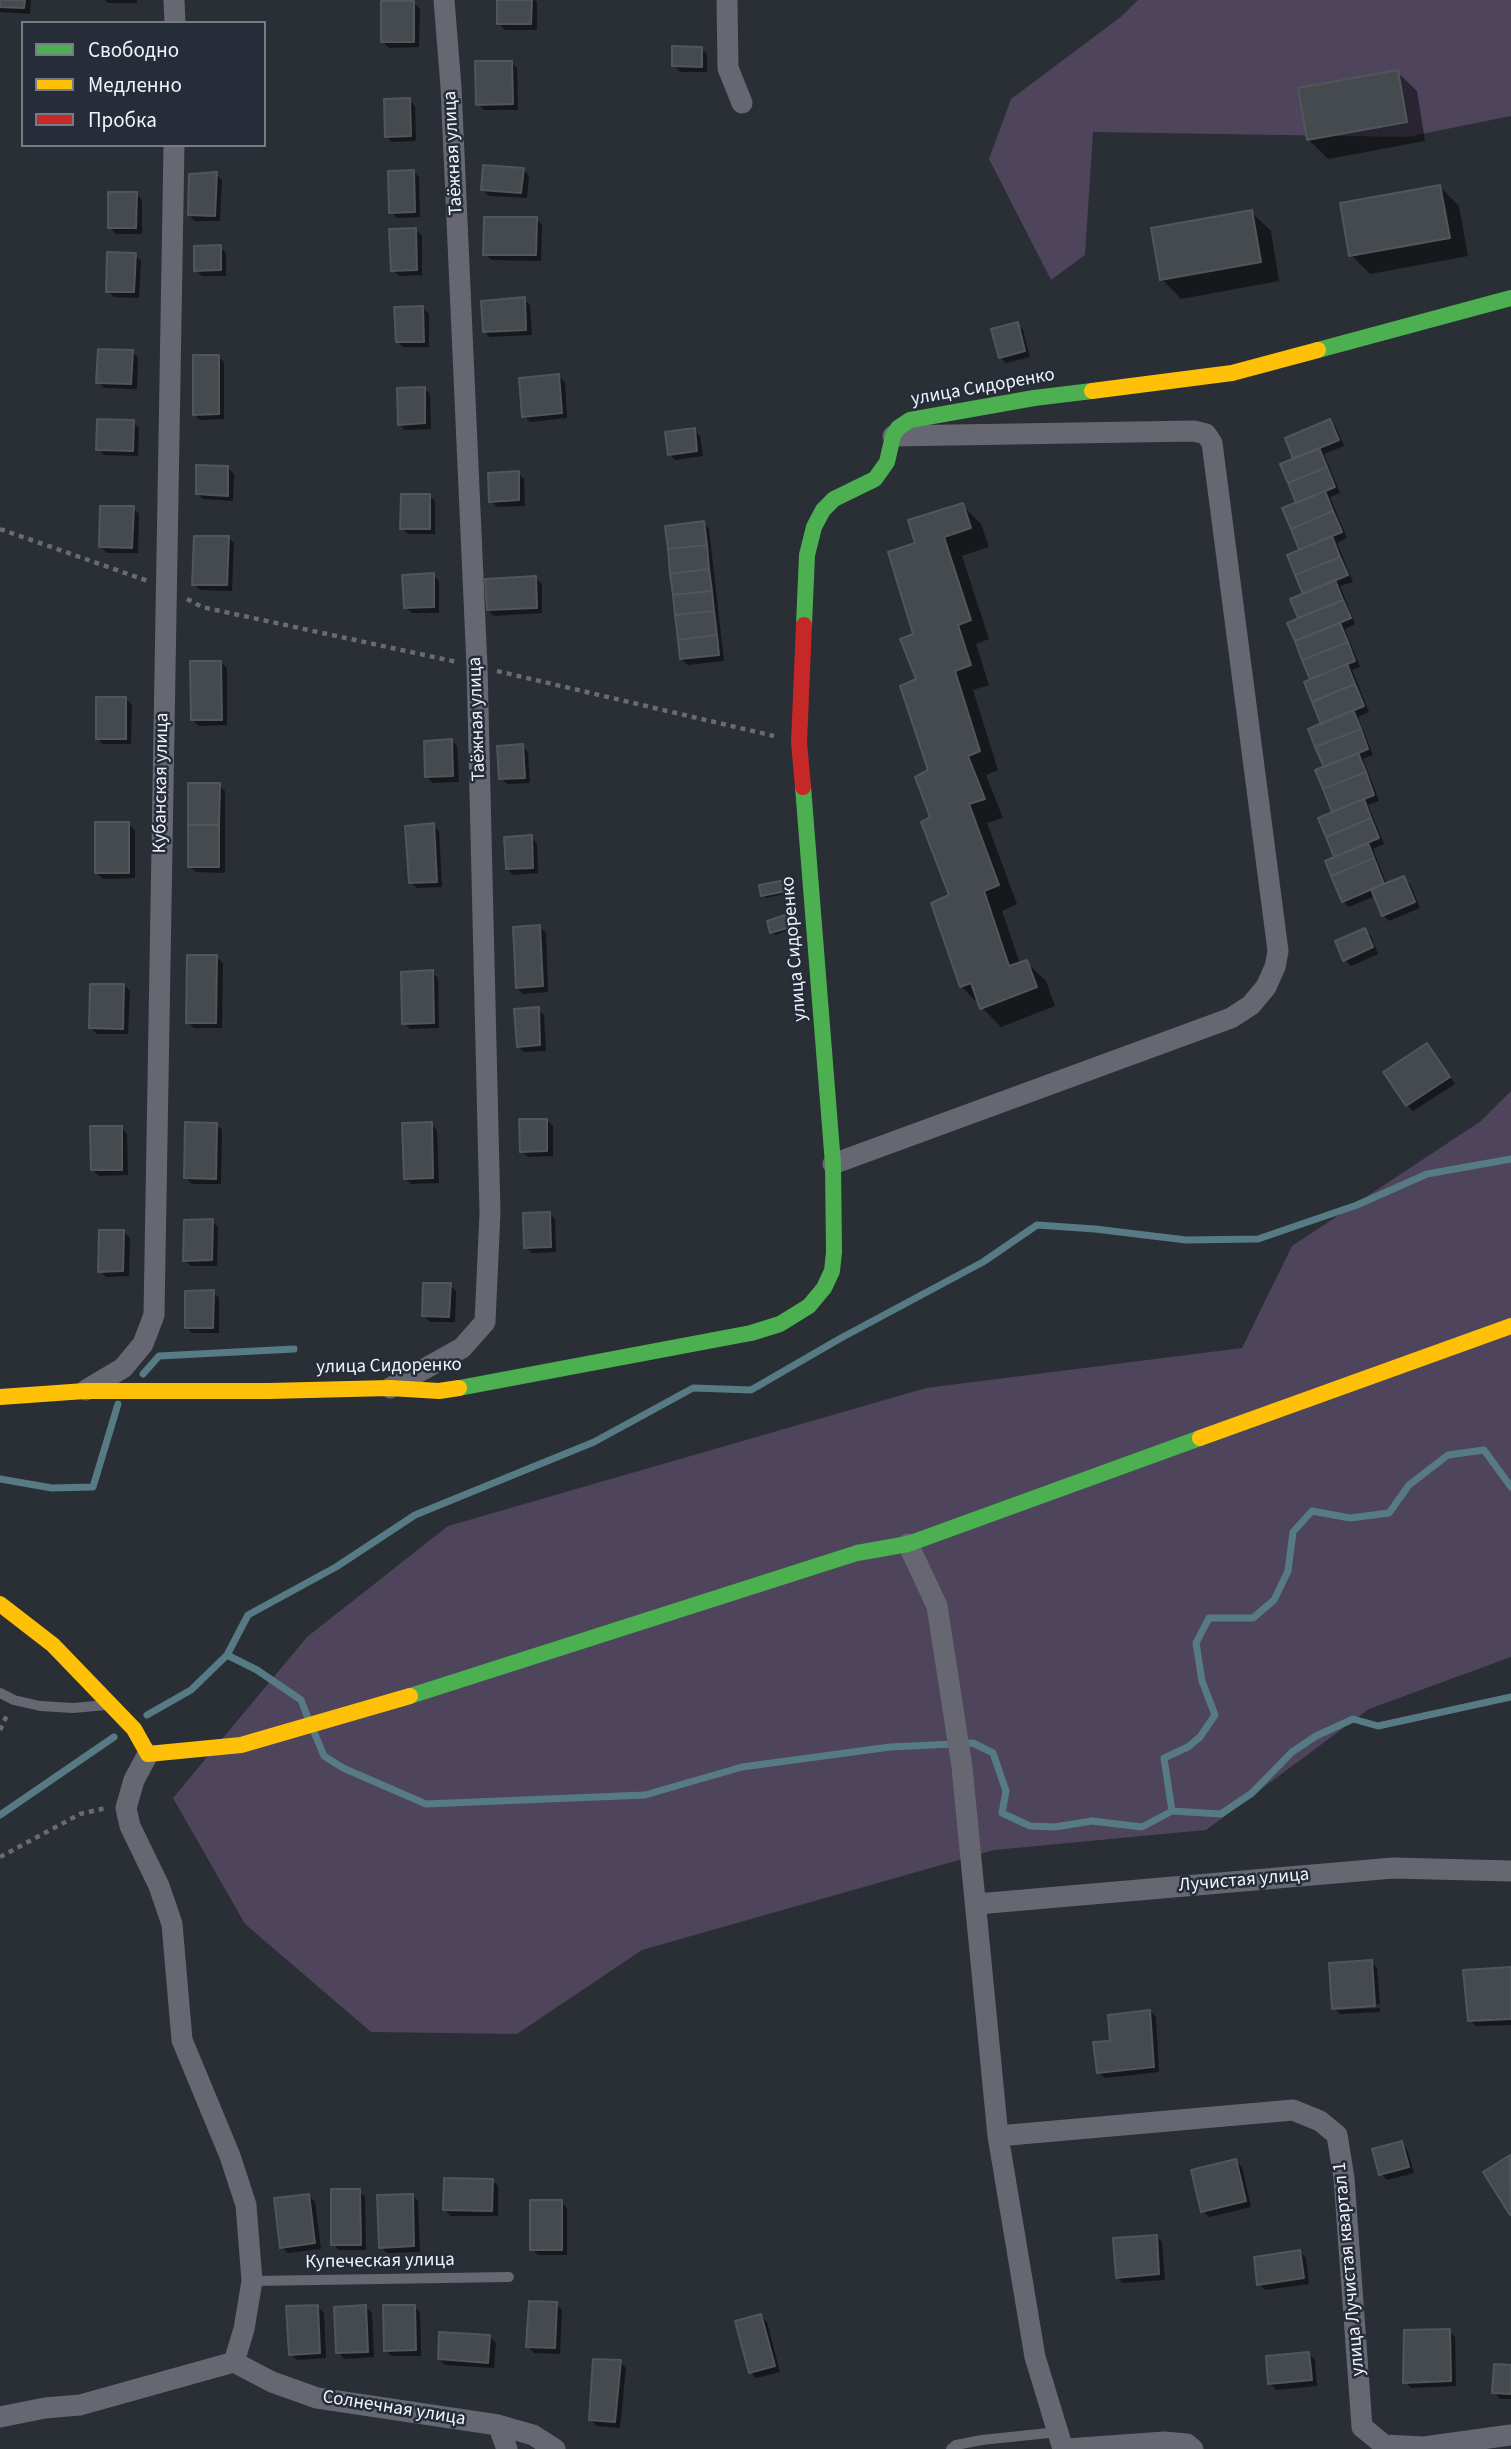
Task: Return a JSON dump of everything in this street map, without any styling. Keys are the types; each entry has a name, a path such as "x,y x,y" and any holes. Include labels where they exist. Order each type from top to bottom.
{"street":[{"path":"174,0 174,21"},
{"name":"Таёжная улица","path":"390,1388 462,1348 485,1322 489,1227 477,666 451,87 444,0"},
{"path":"727,0 728,68 742,103"},
{"name":"Кубанская улица","path":"85,1391 123,1368 143,1344 154,1315 174,147"},
{"name":"улица Сидоренко","path":"0,1397 85,1391 390,1388 439,1391 751,1333 780,1324 809,1306 824,1288 832,1271 834,1252 834,1164 799,742 807,555 814,527 823,510 834,499 875,479 887,461 893,436 898,428 910,420 1034,398 1232,373 1511,298"},
{"path":"834,1164 1231,1018 1251,1005 1266,988 1278,951 1212,443 1206,434 1194,431 893,436"},
{"path":"148,1754 241,1745 439,1688 857,1553 908,1544 1511,1325"},
{"path":"908,1544 937,1606 956,1723 977,1904 998,2136 1035,2357 1063,2443 1164,2442 1187,2444 1194,2449"},
{"path":"0,1604 53,1645 134,1729 148,1754"},
{"path":"0,2417 45,2408 80,2405 234,2362 244,2329 252,2281 246,2205 230,2156 182,2040 172,1924 159,1886 130,1826 126,1808 134,1780 148,1754"},
{"name":"Лучистая улица","path":"977,1904 1393,1868 1511,1871"},
{"name":"улица Лучистая квартал 1","path":"998,2136 1293,2109 1320,2121 1337,2135 1344,2178 1362,2427 1384,2445 1424,2447 1511,2435"},
{"name":"Солнечная улица","path":"234,2362 272,2382 317,2398 498,2425 533,2435 555,2449"},
{"path":"498,2425 507,2449"}],"lane":[{"path":"0,1693 14,1700 40,1706 73,1709 109,1704"},
{"name":"Купеческая улица","path":"252,2281 509,2277"},
{"path":"951,2449 956,2445 982,2440 1063,2443"}],"path":[{"path":"0,529 166,587"},
{"path":"0,1857 80,1814 102,1808 126,1808"}],"shaded area":[{"path":"1138,0 1511,0 1511,116 1407,137 1093,132 1085,255 1051,280 989,159 1011,99 1122,16"},
{"path":"1511,1091 1511,1657 1369,1709 1206,1830 994,1850 642,1950 517,2034 371,2032 245,1924 173,1798 307,1637 448,1526 926,1388 1242,1348 1292,1246 1481,1121"}],"building":[{"path":"0,0 25,0 24,8 0,7"},
{"path":"497,0 532,0 531,24 497,24"},
{"path":"381,1 414,1 414,42 381,42"},
{"path":"672,46 702,47 702,67 672,66"},
{"path":"475,61 512,61 513,104 476,105"},
{"path":"1398,70 1407,122 1307,140 1298,88"},
{"path":"410,98 411,136 385,137 384,99"},
{"path":"483,165 524,168 521,193 481,190"},
{"path":"414,170 415,212 389,213 388,171"},
{"path":"217,172 215,216 188,215 189,174"},
{"path":"1440,185 1450,238 1349,256 1340,203"},
{"path":"108,192 137,192 136,228 108,228"},
{"path":"1252,210 1261,262 1160,280 1151,228"},
{"path":"484,217 537,217 536,255 483,255"},
{"path":"416,228 417,270 391,271 389,229"},
{"path":"221,245 221,270 194,271 194,246"},
{"path":"107,252 136,253 134,292 106,292"},
{"path":"525,297 526,330 483,332 481,301"},
{"path":"423,306 424,342 396,342 394,307"},
{"path":"1018,322 1025,351 999,358 991,329"},
{"path":"98,349 133,350 131,384 96,383"},
{"path":"193,355 219,355 219,414 193,415"},
{"path":"559,374 562,413 522,417 519,378"},
{"path":"425,387 425,423 398,425 397,388"},
{"path":"97,419 134,420 133,451 96,450"},
{"path":"1330,419 1339,440 1293,459 1285,438"},
{"path":"695,428 697,451 668,455 665,432"},
{"path":"1319,448 1327,467 1288,483 1280,464"},
{"path":"196,465 228,466 228,496 196,494"},
{"path":"1327,467 1335,487 1296,503 1288,483"},
{"path":"519,471 519,500 489,502 488,473"},
{"path":"1325,491 1333,511 1291,529 1282,508"},
{"path":"401,494 430,494 430,529 400,529"},
{"path":"963,503 971,528 944,537 971,620 958,625 971,665 955,671 980,751 968,756 985,799 969,804 999,885 984,891 1009,966 1027,960 1037,987 980,1009 971,983 960,987 931,903 949,895 921,822 930,817 915,777 928,770 900,686 916,679 900,639 913,634 888,552 915,543 908,520"},
{"path":"100,506 134,506 132,548 99,547"},
{"path":"1333,511 1342,532 1299,550 1291,529"},
{"path":"704,521 707,545 668,549 665,526"},
{"path":"194,536 229,536 227,585 192,585"},
{"path":"1332,536 1340,557 1295,575 1287,555"},
{"path":"707,545 709,569 670,574 668,549"},
{"path":"1340,557 1348,575 1303,594 1295,575"},
{"path":"709,569 712,591 673,595 670,574"},
{"path":"434,573 434,607 404,608 402,575"},
{"path":"536,576 537,608 487,610 485,579"},
{"path":"1335,580 1343,600 1298,618 1290,599"},
{"path":"712,591 714,611 675,615 673,595"},
{"path":"1343,600 1351,618 1295,641 1287,623"},
{"path":"714,611 717,635 678,640 675,615"},
{"path":"1340,623 1348,642 1302,660 1295,641"},
{"path":"717,635 719,655 680,659 678,640"},
{"path":"1348,642 1355,661 1310,679 1302,660"},
{"path":"190,661 221,661 222,720 191,720"},
{"path":"1347,664 1355,684 1312,702 1304,682"},
{"path":"1355,684 1364,706 1321,724 1312,702"},
{"path":"96,697 126,697 126,739 96,739"},
{"path":"1353,710 1361,729 1315,747 1308,729"},
{"path":"1361,729 1368,749 1324,767 1315,747"},
{"path":"452,739 453,776 425,777 424,741"},
{"path":"523,744 525,778 499,779 497,746"},
{"path":"1358,753 1366,772 1323,789 1315,770"},
{"path":"1366,772 1374,795 1332,812 1323,789"},
{"path":"188,783 220,783 219,825 188,825"},
{"path":"1364,799 1371,818 1326,837 1318,818"},
{"path":"1371,818 1379,838 1334,857 1326,837"},
{"path":"95,822 129,822 129,873 95,873"},
{"path":"434,823 437,882 409,883 405,826"},
{"path":"188,825 219,825 219,867 188,867"},
{"path":"532,835 533,868 506,869 504,837"},
{"path":"1368,843 1374,858 1331,876 1325,861"},
{"path":"1374,858 1384,884 1342,902 1331,876"},
{"path":"1404,876 1415,902 1382,916 1371,889"},
{"path":"785,880 787,891 761,896 759,885"},
{"path":"794,912 798,925 770,933 767,921"},
{"path":"540,925 543,986 516,988 513,927"},
{"path":"1365,928 1373,947 1343,961 1335,941"},
{"path":"187,955 217,955 216,1023 186,1023"},
{"path":"433,970 434,1023 402,1024 401,972"},
{"path":"90,984 124,984 123,1029 89,1028"},
{"path":"539,1007 540,1045 517,1047 514,1009"},
{"path":"1427,1043 1450,1077 1406,1106 1383,1072"},
{"path":"519,1119 547,1119 547,1151 520,1152"},
{"path":"185,1122 217,1123 216,1179 184,1178"},
{"path":"432,1122 433,1178 404,1179 402,1123"},
{"path":"90,1126 122,1126 122,1170 91,1170"},
{"path":"550,1212 551,1247 524,1248 523,1213"},
{"path":"213,1219 212,1260 183,1261 184,1220"},
{"path":"99,1230 124,1230 123,1271 98,1272"},
{"path":"423,1283 451,1283 449,1317 422,1316"},
{"path":"214,1290 213,1328 185,1328 185,1291"},
{"path":"1372,1960 1375,2006 1332,2009 1329,1963"},
{"path":"1511,1967 1511,2019 1468,2021 1463,1970"},
{"path":"1150,2010 1154,2067 1097,2073 1093,2042 1110,2041 1108,2015"},
{"path":"1402,2141 1409,2167 1379,2175 1372,2149"},
{"path":"1510,2155 1511,2214 1510,2215 1483,2172"},
{"path":"1236,2159 1246,2201 1201,2212 1191,2170"},
{"path":"444,2178 493,2179 492,2211 443,2210"},
{"path":"331,2189 360,2189 361,2245 331,2245"},
{"path":"309,2194 315,2243 280,2248 274,2198"},
{"path":"413,2194 414,2246 379,2248 377,2195"},
{"path":"530,2200 562,2200 562,2250 530,2250"},
{"path":"1157,2235 1159,2274 1116,2278 1113,2238"},
{"path":"1300,2250 1304,2278 1257,2285 1254,2257"},
{"path":"529,2301 557,2302 555,2348 526,2347"},
{"path":"318,2305 320,2353 289,2355 286,2306"},
{"path":"366,2305 368,2352 336,2353 334,2307"},
{"path":"383,2305 415,2305 416,2350 384,2351"},
{"path":"761,2314 775,2366 749,2373 735,2321"},
{"path":"1450,2329 1451,2381 1403,2383 1404,2330"},
{"path":"439,2332 490,2335 488,2363 438,2359"},
{"path":"1309,2352 1312,2380 1268,2384 1266,2356"},
{"path":"593,2359 621,2360 615,2422 589,2420"},
{"path":"1494,2364 1511,2365 1511,2394 1492,2393"}],"waterway":[{"path":"147,1715 191,1690 227,1655 248,1615 336,1567 415,1515 594,1442 693,1388 751,1390 983,1262 1037,1225 1186,1240 1258,1239 1357,1205 1427,1174 1511,1159"},
{"path":"143,1374 159,1356 294,1349"},
{"path":"0,1479 52,1488 93,1487 118,1404"},
{"path":"1172,1811 1164,1758 1188,1747 1200,1737 1215,1715 1202,1681 1196,1643 1209,1618 1253,1618 1274,1600 1288,1571 1293,1532 1312,1511 1350,1518 1389,1513 1409,1485 1448,1455 1484,1450 1511,1487"},
{"path":"227,1655 257,1670 301,1700 308,1718"},
{"path":"314,1732 324,1756 343,1768 426,1804 645,1795 742,1767 890,1747 973,1743 993,1753 1006,1791 1002,1813 1030,1826 1055,1827 1092,1821 1142,1827 1172,1811 1221,1814 1252,1793 1292,1752 1316,1736 1353,1719 1378,1726 1511,1697"},
{"path":"0,1815 114,1737"}],"traffic: fast":[{"path":"1318,350 1511,298"},
{"path":"804,625 807,555 814,527 823,510 834,499 875,479 887,462 893,436 898,428 910,420 1034,398 1092,391"},
{"path":"459,1388 751,1333 780,1324 809,1306 824,1288 832,1271 834,1252 833,1164 803,787"},
{"path":"410,1696 857,1553 908,1544 1200,1438"}],"traffic: slow":[{"path":"1092,391 1232,373 1318,350"},
{"path":"1200,1438 1511,1326"},
{"path":"0,1397 85,1391 390,1388 439,1391 459,1388"},
{"path":"0,1604 53,1645 134,1729 148,1754 241,1745 410,1696"}],"traffic: jam":[{"path":"803,787 799,742 804,625"}]}
